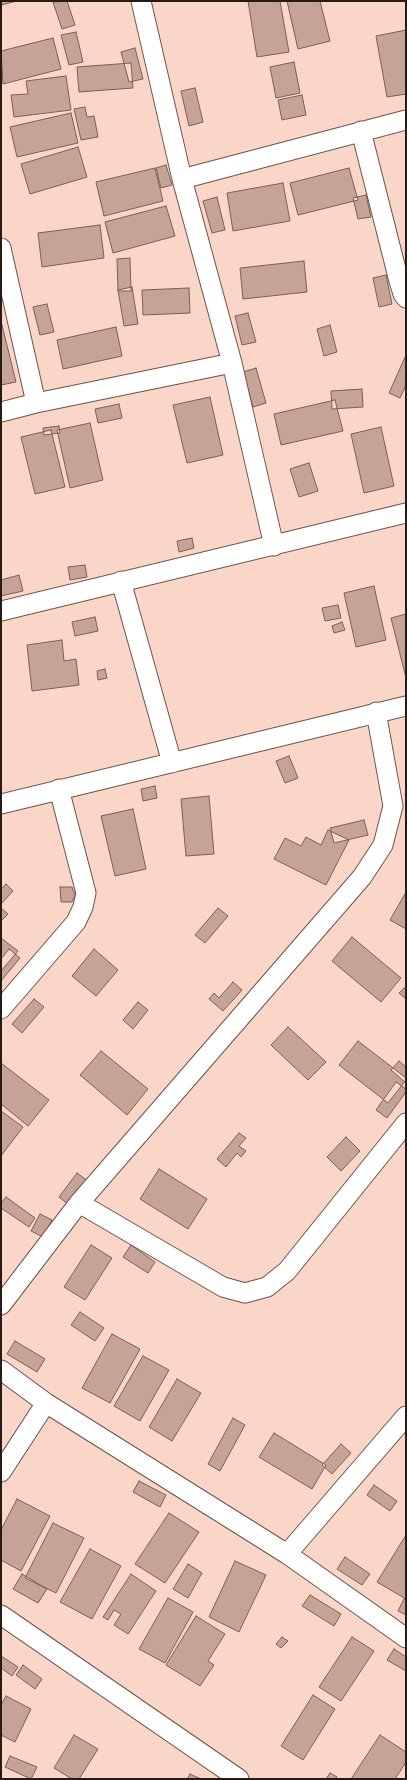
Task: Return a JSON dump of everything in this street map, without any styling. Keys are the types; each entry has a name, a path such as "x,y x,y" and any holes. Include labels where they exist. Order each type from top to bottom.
{"street":[{"path":"141,1 182,179 232,363 274,546"},
{"path":"182,179 406,120"},
{"path":"361,131 399,281 406,298"},
{"path":"1,248 36,403"},
{"path":"1,412 36,403 232,363"},
{"path":"1,611 406,513"},
{"path":"122,581 172,763"},
{"path":"1,804 406,706"},
{"path":"1,1305 79,1204 362,877 383,845 393,806 376,712"},
{"path":"1,1010 76,922 83,907 86,894 59,789"},
{"path":"79,1204 223,1287 245,1293 267,1287 287,1271 406,1124"},
{"path":"1,1370 46,1403 287,1554 406,1638"},
{"path":"1,1472 46,1403"},
{"path":"287,1554 405,1419"},
{"path":"1,1615 239,1779"}],"building":[{"path":"1,1 17,1 1,5"},
{"path":"67,1 75,25 62,29 53,2"},
{"path":"248,1 280,1 289,52 257,57"},
{"path":"287,1 320,1 330,41 298,49"},
{"path":"406,30 406,94 387,97 376,36"},
{"path":"76,32 83,62 69,65 61,35"},
{"path":"53,38 61,69 3,84 1,51"},
{"path":"135,48 143,79 129,82 121,52"},
{"path":"294,62 300,93 276,98 270,67"},
{"path":"131,63 133,88 79,92 77,67"},
{"path":"66,76 71,110 14,117 11,95 28,94 26,81"},
{"path":"195,88 203,122 189,126 181,91"},
{"path":"302,95 306,115 282,120 278,100"},
{"path":"85,107 87,117 94,116 98,137 81,140 74,109"},
{"path":"71,113 78,143 17,157 10,127"},
{"path":"78,147 87,177 30,194 21,164"},
{"path":"166,165 172,185 161,188 156,168"},
{"path":"155,168 163,201 104,216 96,182"},
{"path":"349,168 358,200 298,215 290,183"},
{"path":"283,183 290,221 233,231 227,193"},
{"path":"366,195 371,217 358,219 353,198"},
{"path":"217,197 225,230 212,233 203,201"},
{"path":"166,206 175,236 113,253 105,222"},
{"path":"100,225 104,258 42,267 38,233"},
{"path":"130,258 131,291 118,291 117,259"},
{"path":"304,261 307,292 243,299 240,268"},
{"path":"386,275 392,304 379,307 373,278"},
{"path":"132,287 138,324 124,326 118,290"},
{"path":"189,288 190,313 143,315 142,290"},
{"path":"47,304 54,332 40,335 33,307"},
{"path":"248,313 256,342 242,345 235,316"},
{"path":"330,325 337,352 324,356 317,329"},
{"path":"1,326 16,382 1,385"},
{"path":"116,327 122,356 63,369 57,340"},
{"path":"406,355 406,385 400,398 389,393"},
{"path":"256,368 266,403 253,407 243,372"},
{"path":"362,389 363,407 332,409 331,391"},
{"path":"210,397 223,455 187,463 173,405"},
{"path":"335,400 343,431 281,445 274,414"},
{"path":"119,404 122,418 98,423 95,409"},
{"path":"90,423 103,480 70,488 57,430"},
{"path":"59,426 60,433 44,435 43,428"},
{"path":"381,427 394,486 364,493 351,434"},
{"path":"51,430 65,487 35,494 21,437"},
{"path":"309,463 318,491 299,497 290,469"},
{"path":"192,538 194,548 179,552 177,541"},
{"path":"85,565 87,577 70,580 68,567"},
{"path":"19,575 23,591 1,596 1,580"},
{"path":"374,586 386,640 356,647 344,593"},
{"path":"338,605 341,618 325,621 322,608"},
{"path":"406,614 406,678 391,618"},
{"path":"95,617 98,631 75,636 72,622"},
{"path":"342,622 345,630 334,633 332,626"},
{"path":"62,640 64,661 76,659 79,685 32,691 27,645"},
{"path":"105,669 107,678 98,680 97,671"},
{"path":"289,756 298,778 285,783 276,761"},
{"path":"155,786 157,798 143,801 141,789"},
{"path":"209,796 214,854 186,856 181,799"},
{"path":"133,809 146,869 115,876 101,816"},
{"path":"364,820 368,835 334,843 330,828"},
{"path":"328,830 349,840 326,885 274,859 285,838 301,846 306,837 321,845"},
{"path":"6,884 13,891 1,904 1,889"},
{"path":"60,887 72,887 75,895 72,902 61,902"},
{"path":"406,892 406,929 390,920"},
{"path":"1,908 8,914 1,921"},
{"path":"218,908 228,916 205,943 195,935"},
{"path":"352,937 401,978 381,1002 332,961"},
{"path":"1,938 18,951 1,971"},
{"path":"9,949 20,958 1,981 1,959"},
{"path":"94,949 118,970 96,996 72,976"},
{"path":"233,982 242,990 223,1011 209,999 214,993 219,998"},
{"path":"404,988 406,990 405,998 399,993"},
{"path":"34,999 44,1007 22,1033 12,1024"},
{"path":"138,1002 148,1010 133,1029 123,1020"},
{"path":"288,1027 326,1062 308,1080 271,1045"},
{"path":"358,1041 406,1078 388,1103 339,1065"},
{"path":"101,1051 148,1089 127,1115 80,1075"},
{"path":"399,1061 406,1067 406,1083 391,1070"},
{"path":"1,1063 49,1100 28,1126 1,1104"},
{"path":"396,1082 406,1089 406,1092 387,1118 376,1110"},
{"path":"1,1111 23,1127 1,1156"},
{"path":"239,1133 246,1138 239,1146 246,1151 241,1157 237,1153 226,1167 217,1159"},
{"path":"346,1137 360,1151 341,1171 327,1157"},
{"path":"159,1169 207,1199 188,1229 140,1199"},
{"path":"77,1173 88,1181 69,1205 59,1197"},
{"path":"6,1197 35,1218 29,1227 1,1208 1,1203"},
{"path":"40,1214 52,1220 43,1237 31,1231"},
{"path":"91,1245 112,1258 85,1300 64,1287"},
{"path":"131,1245 155,1262 148,1273 123,1257"},
{"path":"80,1312 104,1328 95,1341 71,1325"},
{"path":"112,1334 140,1349 110,1403 82,1388"},
{"path":"15,1341 45,1359 37,1372 7,1354"},
{"path":"143,1356 169,1370 140,1421 114,1406"},
{"path":"177,1379 201,1393 172,1441 149,1427"},
{"path":"233,1418 245,1425 220,1471 208,1464"},
{"path":"274,1433 326,1465 312,1489 259,1457"},
{"path":"341,1444 351,1453 332,1474 322,1465"},
{"path":"139,1481 166,1495 160,1507 133,1492"},
{"path":"374,1485 397,1501 390,1511 367,1495"},
{"path":"17,1499 50,1516 21,1571 1,1560 1,1530"},
{"path":"169,1513 199,1532 165,1583 135,1564"},
{"path":"53,1523 84,1538 56,1593 25,1578"},
{"path":"406,1535 406,1599 377,1582"},
{"path":"90,1549 121,1566 92,1619 60,1602"},
{"path":"345,1557 370,1574 362,1585 337,1569"},
{"path":"235,1561 266,1575 239,1632 209,1617"},
{"path":"188,1564 202,1573 188,1598 173,1589"},
{"path":"22,1574 47,1589 38,1603 13,1589"},
{"path":"131,1574 156,1591 128,1634 114,1625 121,1614 114,1610 108,1620 103,1617"},
{"path":"310,1595 341,1614 334,1626 302,1606"},
{"path":"168,1598 193,1612 165,1663 139,1649"},
{"path":"404,1599 406,1600 406,1615 398,1611"},
{"path":"196,1616 225,1634 208,1661 214,1665 200,1686 166,1665"},
{"path":"282,1637 288,1641 281,1648 276,1644"},
{"path":"352,1637 374,1651 341,1701 319,1687"},
{"path":"394,1649 406,1657 406,1671 387,1660"},
{"path":"1,1656 18,1667 12,1676 1,1668"},
{"path":"23,1665 42,1679 35,1689 16,1675"},
{"path":"313,1695 335,1709 303,1760 281,1746"},
{"path":"6,1696 31,1709 15,1742 1,1735 1,1705"},
{"path":"74,1735 98,1749 79,1779 72,1779 54,1768"},
{"path":"380,1735 406,1752 406,1762 395,1779 351,1779"},
{"path":"10,1756 37,1767 31,1779 5,1767"},
{"path":"330,1773 337,1777 336,1779 326,1779"},
{"path":"190,1774 201,1779 187,1779"}]}
